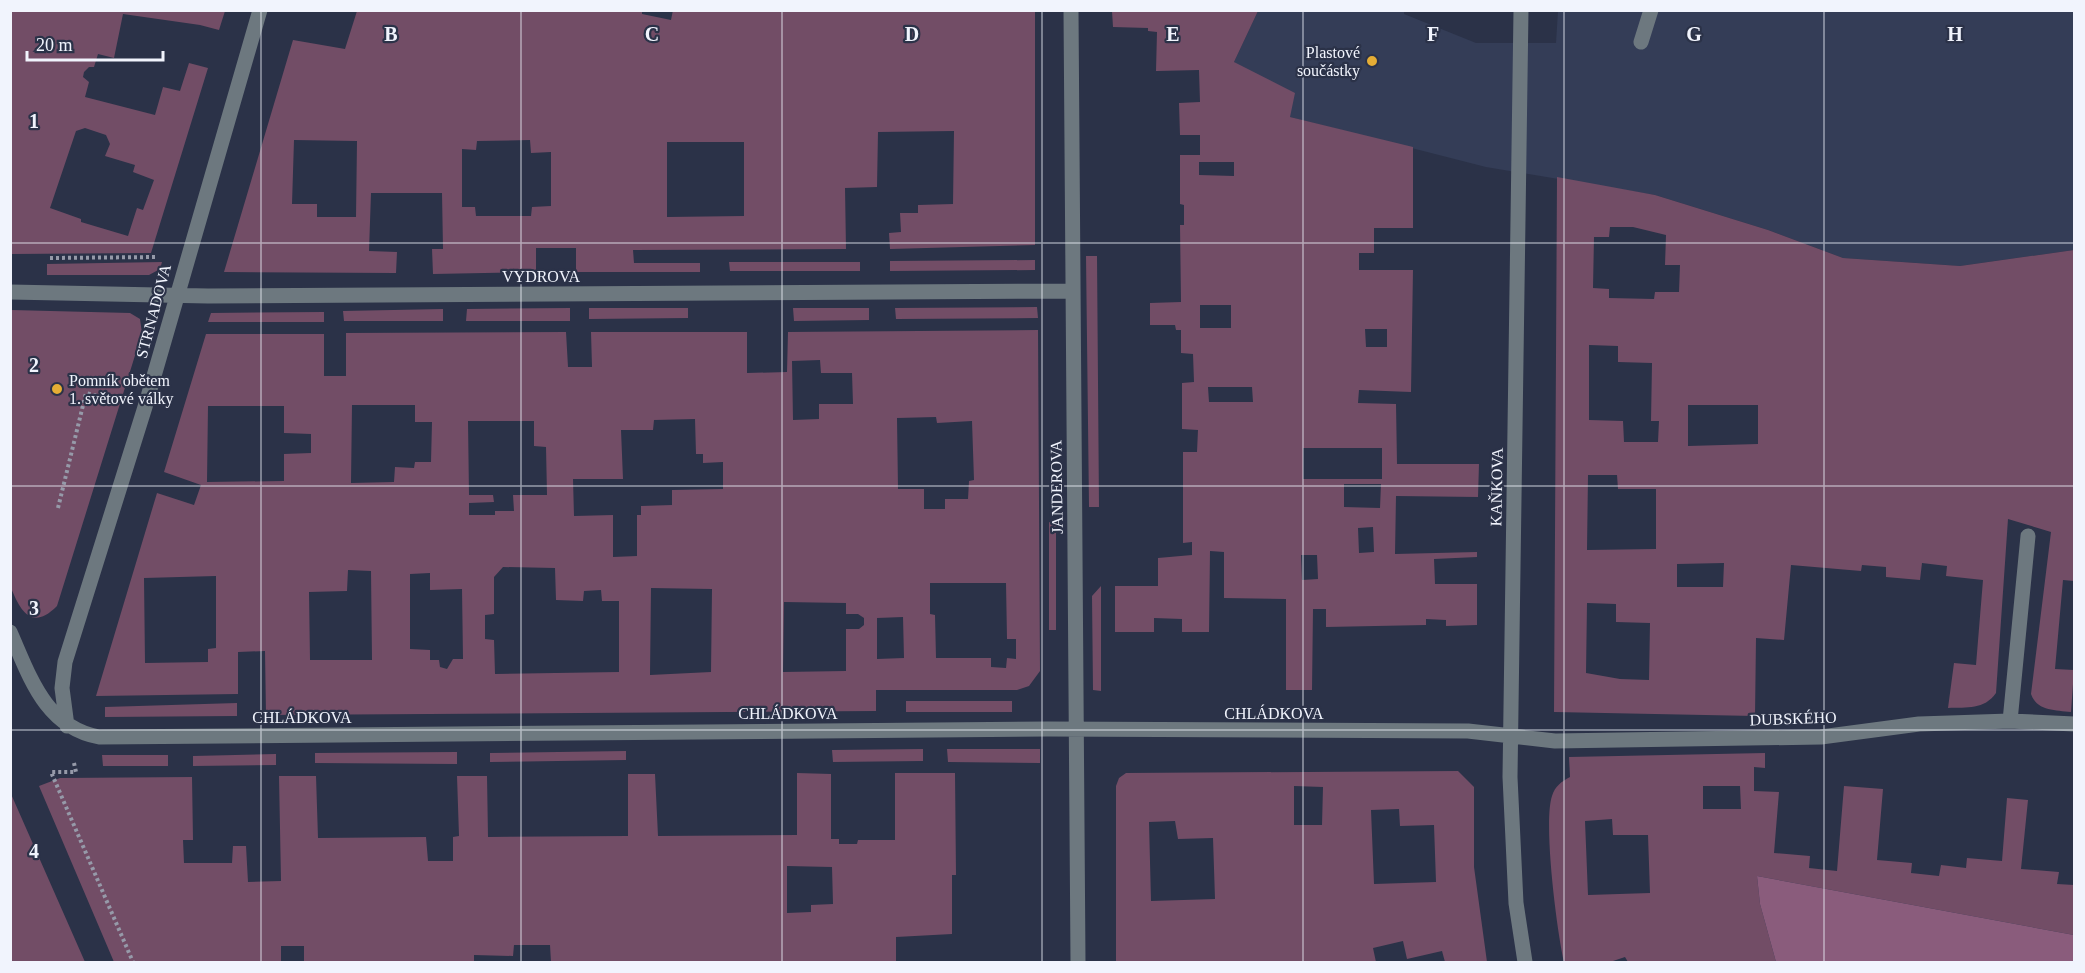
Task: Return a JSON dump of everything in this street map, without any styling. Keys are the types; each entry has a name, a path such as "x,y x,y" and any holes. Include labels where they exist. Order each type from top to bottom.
{"street":[{"name":"STRNADOVA","path":"67,726 62,688 65,662 145,407 260,10"},
{"name":"JANDEROVA","path":"1071,10 1071,291 1078,963"},
{"name":"KAŇKOVA","path":"1521,10 1518,32 1510,777 1516,903 1525,963"},
{"path":"1641,42 1651,10"},
{"name":"VYDROVA","path":"10,292 178,296 1071,291"},
{"path":"2010,721 2028,536"},
{"path":"10,632 33,685 47,707 67,726"},
{"name":"DUBSKÉHO","path":"1512,736 1555,741 1821,737 1919,724 2010,721 2074,724"},
{"name":"CHLÁDKOVA","path":"67,726 83,734 99,737 1077,729 1468,731 1512,736"}],"path":[{"path":"44,258 157,257 160,246"},
{"path":"58,507 86,393 145,407"},
{"path":"76,772 51,772 133,963"}],"shaded area":[{"path":"642,10 642,14 671,20 673,10 1035,11 1035,245 890,249 889,233 901,232 900,213 918,213 918,205 953,204 954,131 878,132 877,187 845,188 846,249 633,250 634,263 700,263 700,272 576,272 576,248 536,248 536,272 433,274 432,249 443,249 442,193 371,193 369,251 397,252 396,273 224,272 293,40 345,49 357,11","holes":["294,140 357,141 356,217 317,217 317,204 292,204","530,140 531,153 551,152 551,206 532,207 531,216 476,216 475,207 462,207 462,149 476,150 477,141","667,142 744,142 744,216 667,217"]},
{"path":"10,11 225,11 219,30 200,25 123,14 114,58 98,54 94,67 89,67 84,72 83,77 89,82 85,97 155,115 163,87 180,91 189,63 208,68 151,253 11,254","holes":["85,128 106,135 110,144 105,156 135,165 133,172 154,180 143,210 137,208 128,236 81,222 81,219 50,208 76,131"]},
{"path":"1112,11 1258,11 1234,62 1295,93 1290,117 1413,147 1413,228 1374,228 1374,253 1359,253 1359,270 1413,270 1411,392 1359,390 1358,403 1396,404 1397,464 1479,464 1478,497 1396,496 1395,554 1477,552 1477,557 1434,559 1435,584 1477,584 1477,625 1446,626 1446,620 1426,619 1426,625 1326,627 1326,609 1313,609 1312,690 1286,690 1286,599 1224,598 1224,552 1210,551 1209,632 1182,632 1182,619 1154,618 1154,632 1115,632 1115,586 1158,586 1158,558 1192,555 1192,542 1183,543 1183,452 1197,452 1198,430 1182,429 1182,383 1194,382 1193,354 1181,353 1181,330 1176,330 1175,325 1150,325 1150,303 1181,302 1180,225 1184,225 1184,205 1180,204 1180,155 1200,155 1200,135 1180,135 1179,103 1200,102 1199,70 1156,71 1157,32 1148,31 1148,28 1113,27","holes":["1199,162 1234,162 1234,176 1199,175","1200,305 1231,305 1231,328 1200,328","1365,329 1387,329 1387,347 1366,347","1208,387 1252,387 1253,402 1209,402","1303,448 1382,448 1382,479 1303,479","1344,484 1381,484 1380,508 1344,507","1373,527 1374,552 1359,553 1358,528","1301,555 1317,555 1318,579 1302,580"]},
{"path":"1258,11 1404,11 1404,14 1476,43 1556,43 1558,11 2074,11 2074,250 1960,266 1843,258 1768,230 1655,195 1486,167 1290,117 1234,62"},
{"path":"1557,177 1655,195 1768,230 1843,258 1960,266 2074,250 2074,581 2063,580 2055,669 2074,670 2071,712 2042,707 2031,694 2051,532 2008,519 1996,693 1981,705 1948,708 1954,663 1976,665 1983,580 1946,576 1947,566 1922,563 1920,580 1886,577 1886,567 1862,565 1861,571 1791,565 1784,640 1756,638 1755,716 1554,712","holes":["1610,227 1633,227 1666,235 1665,265 1680,265 1679,292 1655,292 1654,299 1609,298 1609,289 1593,288 1594,237 1609,237","1589,345 1618,346 1618,362 1652,363 1651,421 1659,421 1658,442 1624,442 1623,421 1589,420","1688,405 1758,405 1758,444 1688,446","1588,475 1617,475 1618,489 1656,489 1656,549 1587,550","1724,563 1723,587 1677,587 1677,564","1587,603 1616,604 1616,622 1650,623 1649,680 1620,679 1586,673"]},
{"path":"1086,256 1097,256 1099,507 1089,507"},
{"path":"1035,260 1035,270 890,271 890,261"},
{"path":"162,262 160,269 149,275 47,275 47,264"},
{"path":"729,262 860,262 860,271 730,271"},
{"path":"1037,307 1038,318 896,319 895,308"},
{"path":"570,308 570,321 466,321 467,309"},
{"path":"589,308 688,308 688,318 589,319"},
{"path":"793,308 869,308 869,320 794,321"},
{"path":"443,309 443,321 344,321 343,311"},
{"path":"11,310 130,313 140,319 142,333 57,606 41,617 34,618 23,611 11,588"},
{"path":"324,312 324,322 208,322 211,313"},
{"path":"1038,330 1040,671 1029,686 1017,690 876,690 876,711 266,715 265,651 238,652 238,694 96,696 157,493 194,505 201,485 164,472 206,334 324,334 324,376 346,376 346,333 566,332 568,367 592,367 591,332 747,332 747,373 787,372 788,332","holes":["820,360 821,373 852,373 853,404 819,404 819,419 793,420 792,361","352,405 415,405 415,422 432,422 431,462 415,462 414,468 395,467 394,482 351,483","208,406 284,406 284,433 311,434 311,453 284,454 284,481 207,482","936,417 937,423 972,421 974,480 969,481 968,499 945,499 945,509 924,509 924,489 898,489 897,418","695,419 696,454 703,454 703,463 723,462 723,489 672,490 672,505 641,506 641,515 637,515 637,556 613,557 613,515 574,516 573,479 623,479 621,430 653,430 654,420","468,421 534,421 534,446 546,447 547,495 513,495 514,511 495,511 495,515 469,515 469,503 494,502 493,495 469,495","503,567 555,568 556,600 583,601 584,591 601,590 602,601 619,601 619,672 495,674 494,640 485,639 485,615 494,614 494,577","348,570 371,571 372,660 310,660 309,592 347,591","430,573 430,590 462,589 463,659 453,659 447,669 440,667 439,660 430,660 430,650 410,649 410,574","216,576 216,648 208,649 208,662 145,663 144,578","930,583 1006,583 1007,639 1016,639 1016,659 1007,658 1006,668 991,667 991,658 936,658 935,615 930,614","651,588 712,589 711,672 650,675","784,602 846,603 846,614 858,614 864,618 864,625 859,629 846,629 846,671 783,672","903,617 904,658 877,659 877,618"]},
{"path":"1049,522 1056,523 1056,630 1049,630"},
{"path":"1101,586 1101,691 1093,690 1092,596"},
{"path":"906,701 1012,701 1012,712 906,712"},
{"path":"237,703 237,716 105,717 105,707"},
{"path":"923,749 923,761 833,762 832,750"},
{"path":"947,749 1040,749 1040,763 948,762"},
{"path":"626,751 626,760 490,762 490,753"},
{"path":"457,752 457,764 315,763 315,753"},
{"path":"1765,753 1765,768 1754,767 1754,791 1779,792 1774,853 1810,856 1809,868 1837,871 1844,786 1883,789 1877,860 1912,863 1911,873 1939,876 1941,865 1966,868 1967,858 2002,861 2007,798 2028,800 2021,869 2059,872 2057,884 2074,885 2074,935 1757,876 1760,904 1776,962 1628,962 1625,957 1610,962 1564,962 1555,903 1549,829 1553,793 1570,777 1569,757","holes":["1703,786 1740,786 1741,809 1703,809","1612,819 1613,835 1648,835 1650,893 1588,895 1585,821"]},
{"path":"276,754 276,765 193,766 193,756"},
{"path":"102,755 168,755 168,766 103,766"},
{"path":"1458,771 1474,787 1474,867 1487,962 1445,962 1442,951 1407,959 1403,941 1373,948 1376,962 1116,962 1116,786 1119,778 1126,773","holes":["1294,786 1323,787 1322,825 1294,825","1399,809 1400,826 1434,825 1436,882 1374,884 1371,810","1175,821 1178,839 1213,838 1215,899 1151,901 1149,822"]},
{"path":"797,773 831,774 831,839 839,839 839,844 857,844 858,840 895,840 895,773 955,773 956,875 952,875 952,934 896,937 896,962 551,962 550,945 514,945 513,956 474,955 474,962 304,962 304,946 281,946 281,962 114,962 39,786 60,778 192,777 193,840 183,840 184,863 232,863 233,846 246,846 248,882 281,881 279,776 316,776 318,838 426,837 428,861 453,861 453,837 459,836 457,776 487,776 488,837 628,836 628,774 655,774 658,836 797,835","holes":["787,866 832,867 833,904 811,905 811,912 787,913"]},
{"path":"11,794 85,962 11,962"},
{"path":"1757,876 2074,935 2074,962 1776,962 1760,904"}],"place":[{"name":"Plastové součástky","path":"1372,61"},
{"name":"Pomník obětem 1. světové války","path":"57,389"}]}
